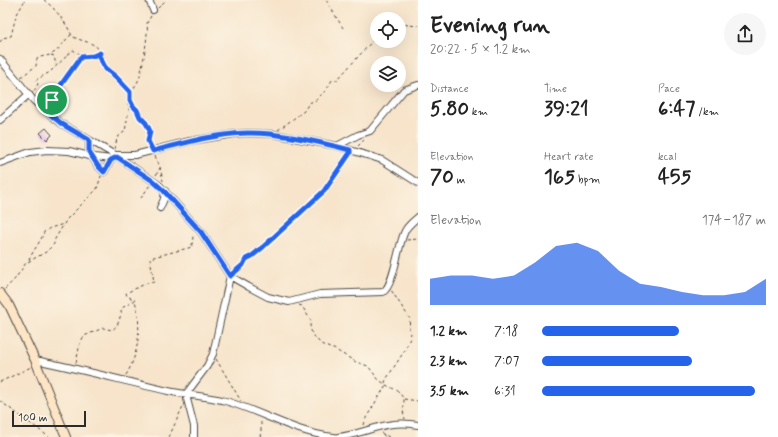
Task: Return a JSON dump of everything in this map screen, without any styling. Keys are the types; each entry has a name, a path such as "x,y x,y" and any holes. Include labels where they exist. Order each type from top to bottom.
{"street":[{"path":"149,0 153,10"},
{"path":"0,59 30,95 62,124 153,181 201,232 230,276 268,297 289,302 320,294 383,292 388,287 404,232 418,217"},
{"path":"336,146 370,131 404,90 418,85"},
{"path":"0,120 30,95"},
{"path":"0,163 30,152 47,150 69,151 92,156 124,156 153,151 190,141 228,135 248,133 273,134 336,146 382,160 418,183"},
{"path":"89,140 89,150 98,166 104,172 114,156"},
{"path":"160,208 164,199 164,191"},
{"path":"194,437 194,426 187,395 207,366 213,354 230,276"},
{"path":"0,293 9,305 35,360 66,437"},
{"path":"35,360 187,395 221,400 316,436 334,437"},
{"path":"338,437 348,436 380,425 405,422 418,425"}],"path":[{"path":"0,42 3,38 11,36 16,16 24,0"},
{"path":"44,0 55,9 69,28 71,35 78,40 86,41 99,49 100,53 98,54 106,69 121,82 130,95"},
{"path":"114,156 117,138 124,131 129,109 128,103 130,100 130,95 138,80 146,43 148,27 147,22 153,10 156,10 166,0"},
{"path":"326,0 343,28"},
{"path":"406,25 418,26"},
{"path":"17,81 36,66 37,59 40,56 51,54 59,48 66,38 71,35"},
{"path":"273,134 290,122 310,103 316,100 332,80 337,80 370,44"},
{"path":"30,95 38,84 36,80 50,72 72,50 84,56 93,56 100,53"},
{"path":"51,54 54,56 56,66"},
{"path":"46,111 65,79 81,57 84,56"},
{"path":"130,100 150,131 148,141 160,167 164,191"},
{"path":"230,276 243,265 246,259 263,247 324,191 352,151 370,131"},
{"path":"141,198 153,181 160,167"},
{"path":"29,260 48,251 54,244 55,239 73,212 96,189 100,176 104,172"},
{"path":"0,293 15,279 29,260 44,232 50,228 65,224"},
{"path":"123,381 137,352 138,329 135,300 127,296 126,293 147,283 154,282 150,258 192,247 193,236 201,232"},
{"path":"404,232 407,240 418,239"},
{"path":"363,431 366,418 386,385 385,382 387,378 405,350 411,333 409,328 410,319 395,294 388,287"},
{"path":"73,368 78,357 82,338 103,328 112,330 115,329 121,318 122,308 135,300"},
{"path":"289,302 302,306 311,321 310,326 312,334 321,344 334,349 356,362 368,366 378,379 398,391 404,399 403,411 405,422"},
{"path":"213,354 231,386 247,409"},
{"path":"0,382 30,368 35,360"},
{"path":"169,437 187,395"},
{"path":"404,399 418,401"},
{"path":"0,401 49,437"},
{"path":"260,437 261,414"},
{"path":"383,433 385,437"}],"building":[{"path":"46,128 52,135 47,140 40,133"}],"route":[{"path":"100,53 98,54 100,59 102,60 106,69 111,72 130,92 130,100 133,106 150,131 148,141 153,151 190,141 248,133 280,135 336,146 350,150 350,153 341,164 333,179 324,191 263,247 246,259 243,265 230,276 201,232 159,185 117,157 111,160 104,172 89,152 89,140 62,124 46,111 52,100 81,57 93,56 100,53"}]}
